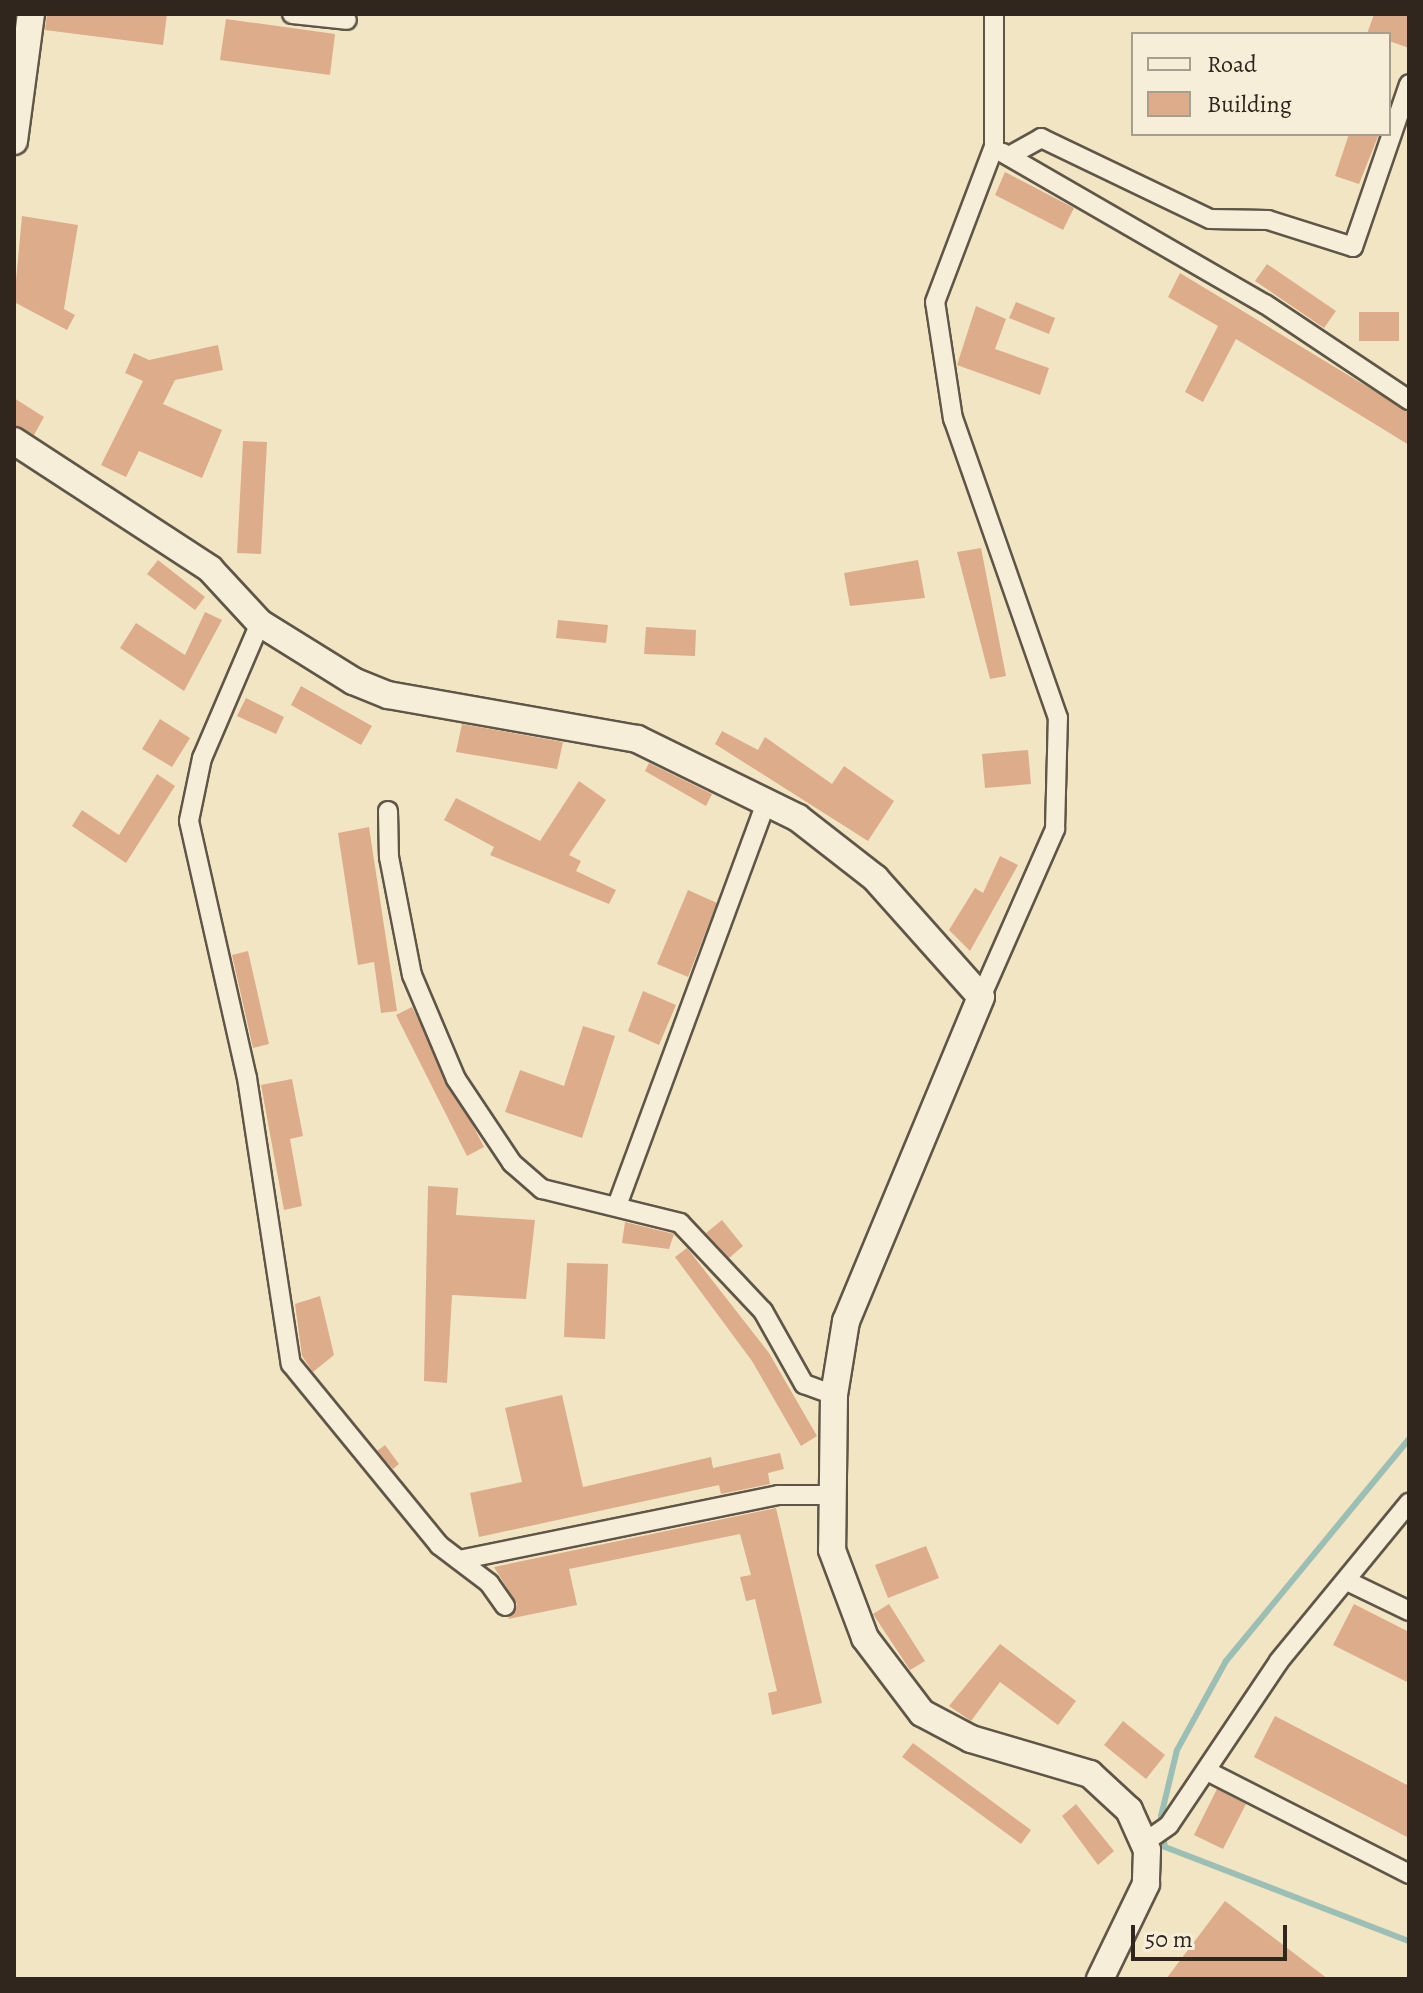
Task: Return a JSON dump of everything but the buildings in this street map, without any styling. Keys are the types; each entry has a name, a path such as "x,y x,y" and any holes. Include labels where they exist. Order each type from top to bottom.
{"street":[{"path":"14,141 31,14"},
{"path":"292,14 347,20"},
{"path":"994,14 1002,152 935,302 953,419 1058,718 1055,829 853,1299 834,1395 833,1495 840,1587 908,1701 953,1732 1090,1774 1157,1835"},
{"path":"1002,152 1041,138 1210,219 1268,220 1353,247 1409,84"},
{"path":"1002,152 1265,304 1409,400"},
{"path":"14,441 210,569 260,623 370,689 601,727 673,752 767,801 875,878 981,997"},
{"path":"260,623 202,758 189,821 249,1092 291,1364 459,1560 505,1606"},
{"path":"618,1203 767,801"},
{"path":"388,811 412,975 456,1079 512,1163 542,1189 618,1203 680,1223 763,1311 804,1384 834,1395"},
{"path":"459,1560 778,1495 833,1495"},
{"path":"1100,1979 1144,1893 1157,1835 1207,1771 1279,1661 1409,1503"},
{"path":"1347,1581 1409,1611"},
{"path":"1207,1771 1409,1874"}],"waterway":[{"path":"1409,1439 1226,1661 1177,1750 1161,1816 1165,1847 1409,1941"}]}
